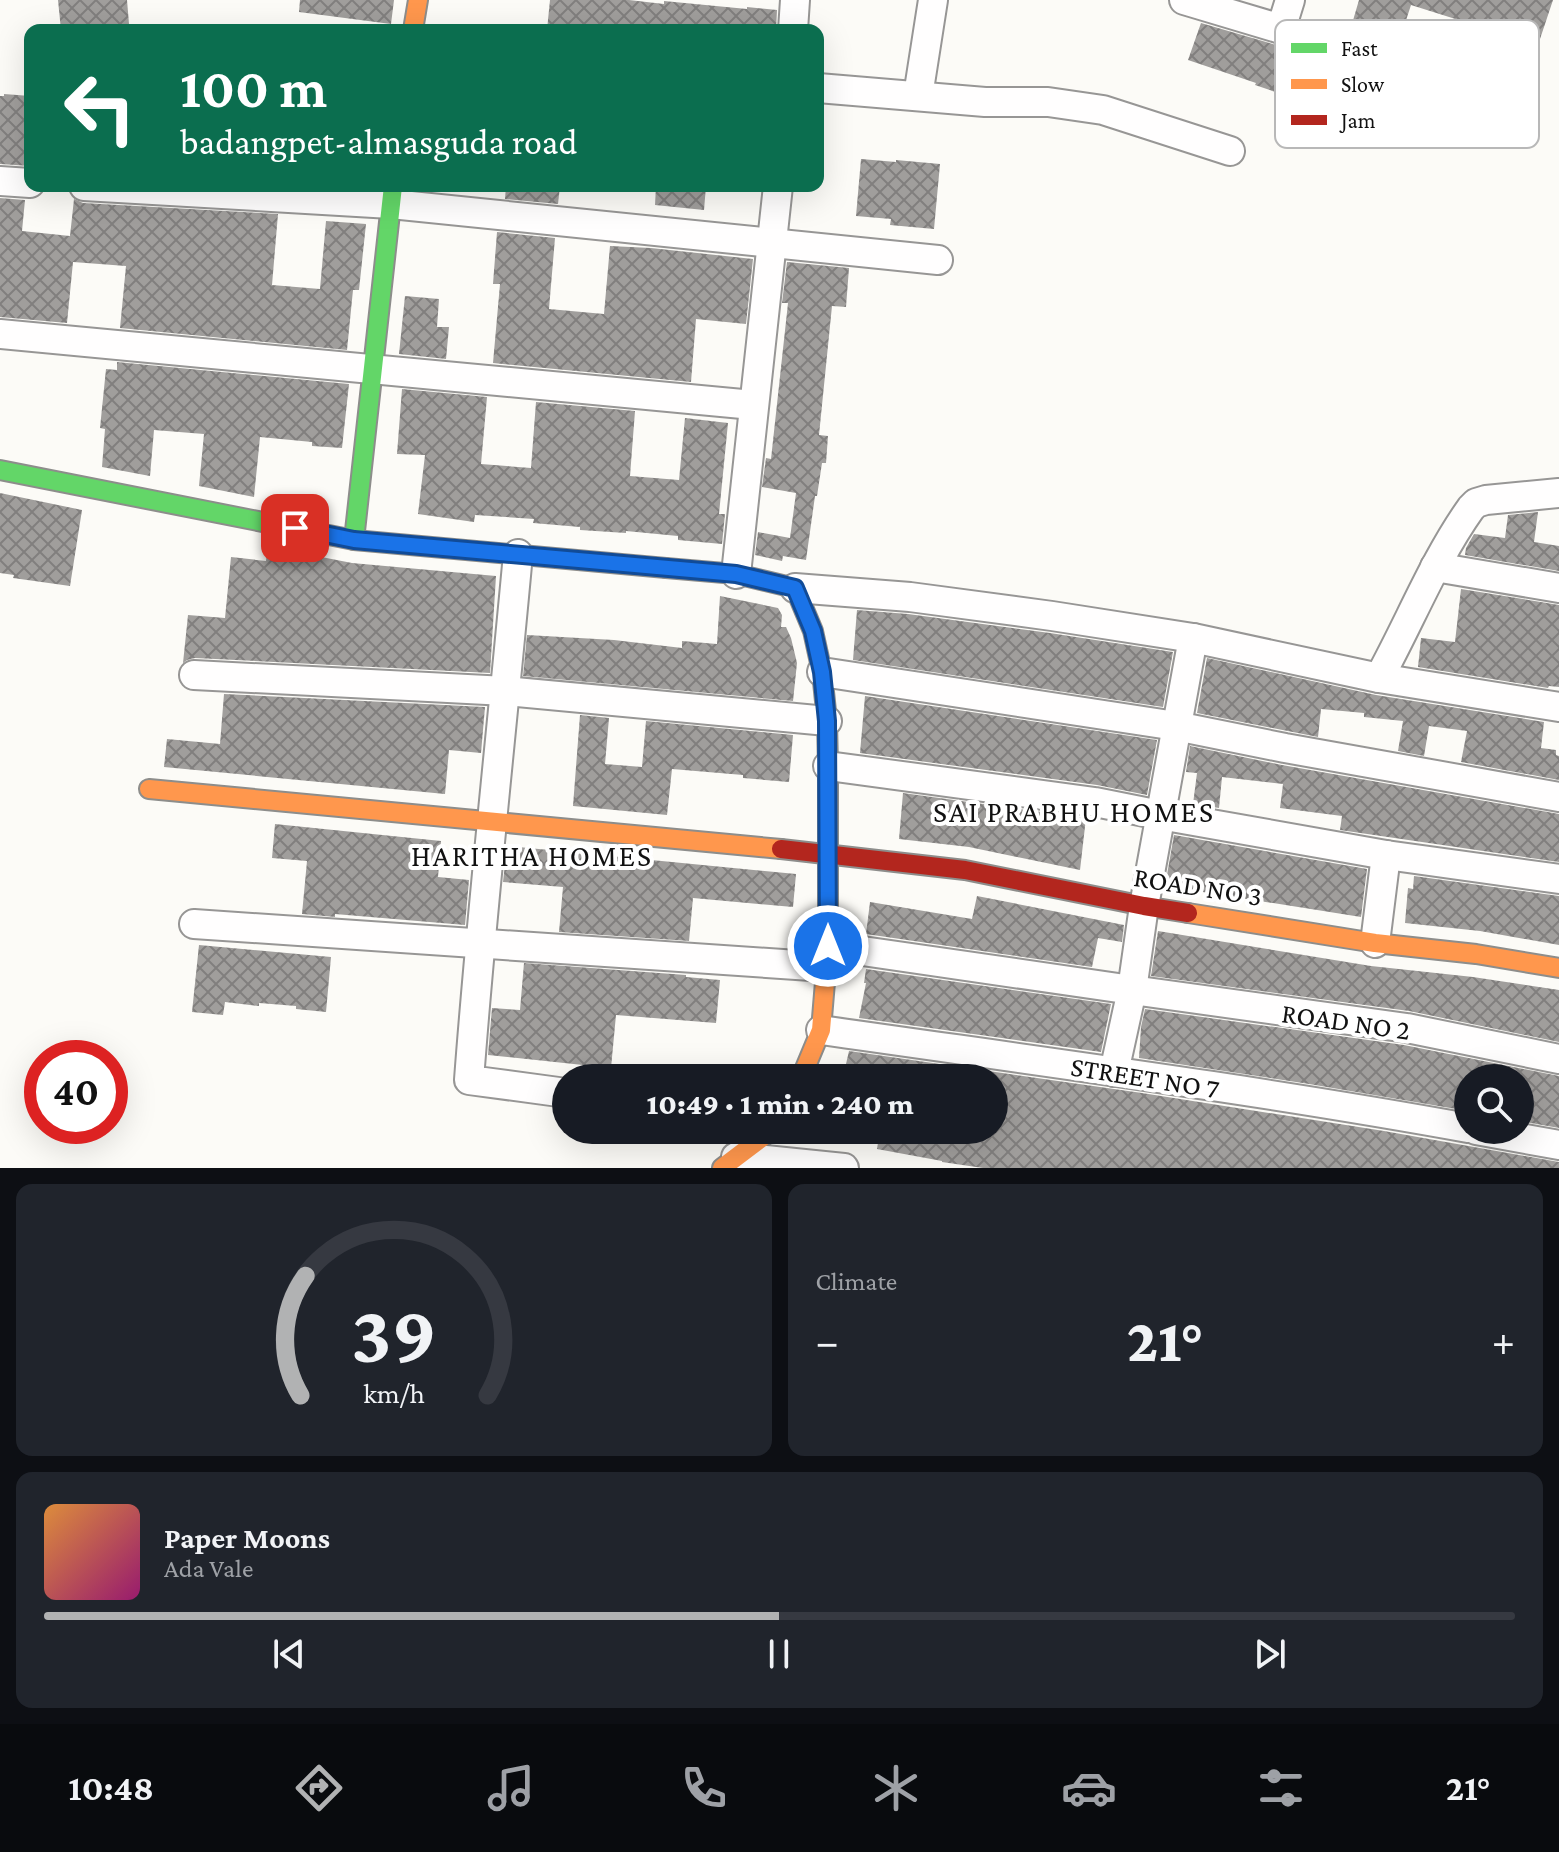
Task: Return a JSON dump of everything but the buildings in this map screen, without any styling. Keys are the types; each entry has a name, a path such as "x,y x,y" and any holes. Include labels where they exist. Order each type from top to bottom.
{"street":[{"path":"414,24 418,0"},
{"path":"793,24 795,0"},
{"path":"918,96 933,0"},
{"path":"1184,0 1275,27"},
{"path":"1284,20 1290,0"},
{"path":"824,88 985,102 1048,102 1103,110 1230,151"},
{"path":"0,181 24,183"},
{"path":"289,192 392,195 773,243 938,260"},
{"path":"736,574 777,192"},
{"path":"354,540 392,195"},
{"path":"0,334 753,405"},
{"path":"0,470 354,540 736,574 795,588 910,597 1052,616 1193,638 1379,678 1559,707"},
{"path":"1379,678 1435,567 1476,503 1559,493"},
{"path":"518,554 479,943 469,1080 552,1091"},
{"path":"1435,567 1559,588"},
{"path":"795,588 813,631 822,672 827,721 827,956 821,1030 807,1064"},
{"path":"1114,1072 1132,990 1144,906 1193,638"},
{"path":"822,672 1176,726 1559,797"},
{"path":"194,675 506,691 827,721"},
{"path":"828,766 1095,802 1386,855 1559,879"},
{"name":"ROAD NO 3","path":"149,789 829,854 965,870 1144,906 1375,943 1476,954 1559,968"},
{"path":"1375,943 1386,855"},
{"name":"ROAD NO 2","path":"194,924 479,943 827,956 1132,990 1407,1028 1559,1059"},
{"name":"STREET NO 7","path":"821,1030 1454,1125"},
{"path":"1534,1140 1559,1145"},
{"path":"729,1162 753,1144"},
{"path":"729,1162 835,1167"}],"traffic: fast":[{"path":"354,540 392,192"},
{"path":"0,470 354,540 666,568"}],"traffic: slow":[{"path":"414,24 418,0"},
{"path":"666,568 736,574 795,588 813,631 822,672 827,721 828,946 821,1030 807,1064"},
{"path":"149,789 781,849"},
{"path":"1188,913 1559,968"},
{"path":"722,1168 754,1144"}],"traffic: jam":[{"path":"781,849 965,870 1188,913"}],"district":[{"name":"SAI PRABHU HOMES","path":"1074,812"},
{"name":"HARITHA HOMES","path":"532,856"}],"route":[{"path":"295,528 354,540 736,574 795,588 813,631 822,672 827,721 828,946"}]}
